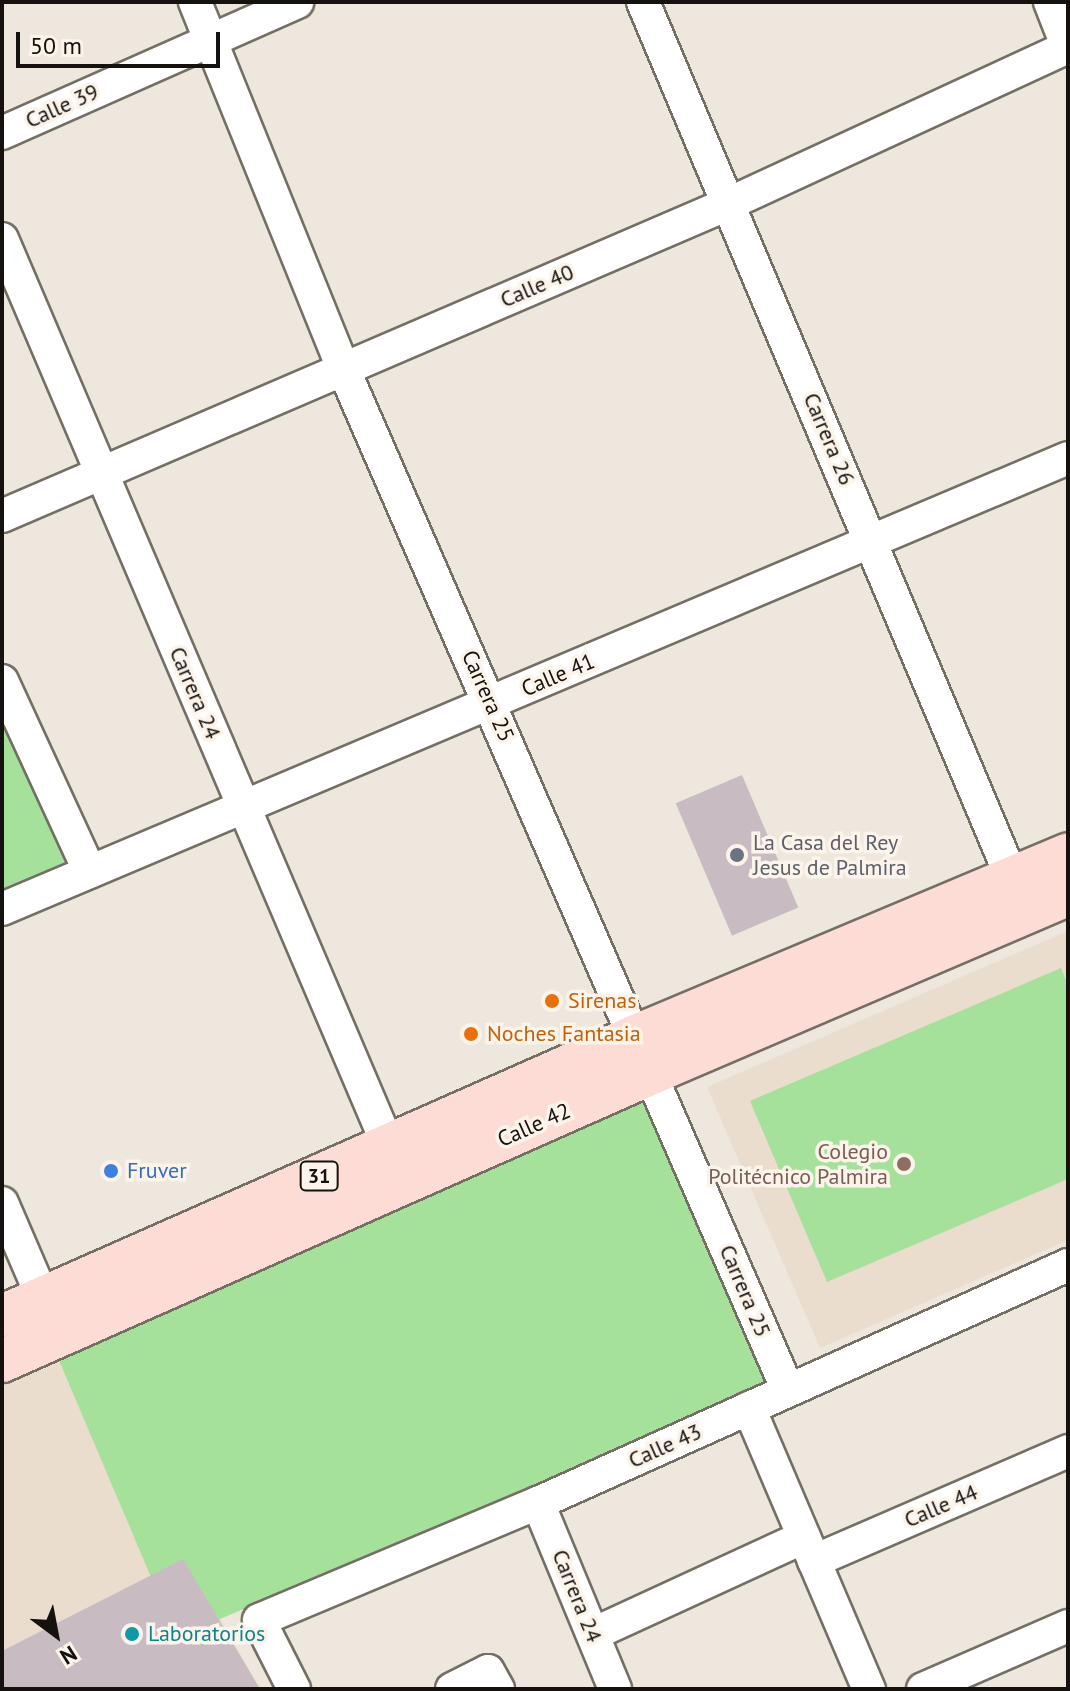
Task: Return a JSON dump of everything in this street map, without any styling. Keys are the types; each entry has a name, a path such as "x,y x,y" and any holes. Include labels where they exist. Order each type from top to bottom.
{"main road":[{"name":"Calle 42","path":"2,1361 1068,854"},
{"name":"Calle 42","path":"2,1316 388,1145 644,1054 1068,895"}],"street":[{"name":"Carrera 25","path":"195,2 343,368 787,1388"},
{"name":"Calle 39","path":"2,133 297,2"},
{"name":"Carrera 26","path":"643,2 873,541 1012,878"},
{"path":"1050,2 1068,48"},
{"name":"Calle 40","path":"2,516 728,204 1068,48"},
{"name":"Carrera 24","path":"2,239 388,1145"},
{"name":"Calle 41","path":"2,909 1068,458"},
{"path":"2,681 90,872"},
{"path":"2,1203 43,1298"},
{"name":"Calle 43","path":"294,1689 259,1620 538,1503 787,1388 1068,1265"},
{"path":"749,1408 863,1687"},
{"name":"Calle 44","path":"593,1634 1068,1451"},
{"name":"Carrera 24","path":"538,1503 615,1689"},
{"path":"923,1689 1068,1626"},
{"path":"452,1689 493,1680"}],"shaded area":[{"name":"Colegio Politécnico Palmira","path":"1068,931 1068,1240 820,1348 707,1087"},
{"path":"58,1356 260,1689 2,1689 2,1382"}],"green space":[{"path":"2,696 82,865 2,899"},
{"name":"Colegio Politécnico Palmira","path":"1061,968 1068,985 1068,1179 827,1282 750,1101"},
{"path":"644,1098 767,1387 177,1637 54,1348"}],"building":[{"name":"La Casa del Rey Jesus de Palmira","path":"742,775 798,908 732,936 676,803"},
{"name":"Laboratorios","path":"183,1559 260,1689 2,1689 2,1651"}],"place":[{"name":"La Casa del Rey Jesus de Palmira","path":"737,855"},
{"name":"Sirenas","path":"552,1001"},
{"name":"Noches Fantasia","path":"471,1034"},
{"name":"Colegio Politécnico Palmira","path":"904,1164"},
{"name":"Fruver","path":"111,1171"},
{"name":"Laboratorios","path":"132,1634"}]}
